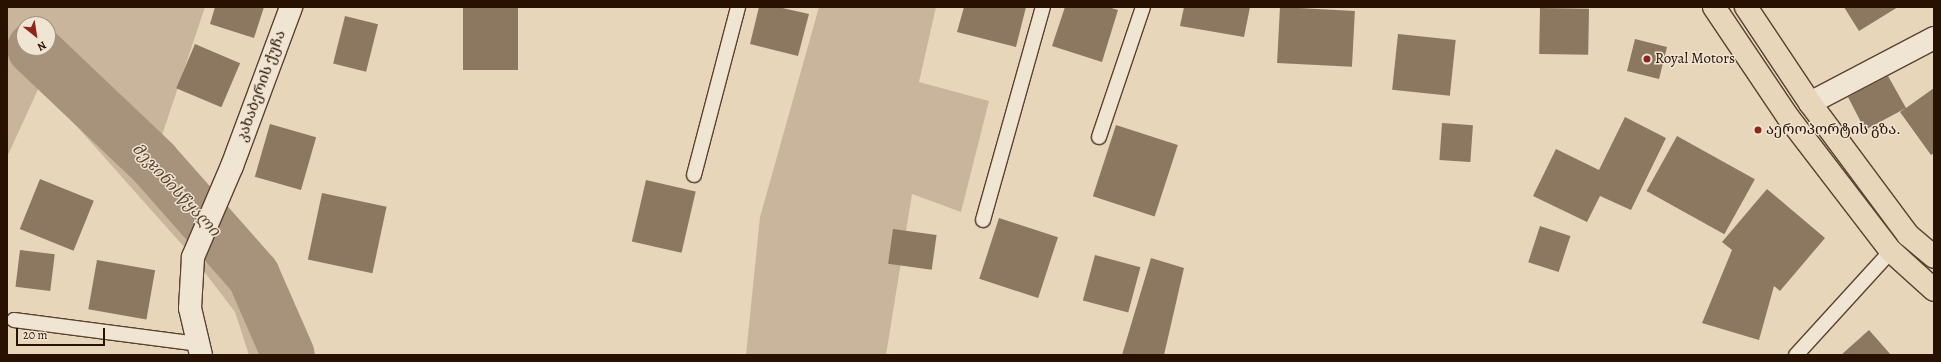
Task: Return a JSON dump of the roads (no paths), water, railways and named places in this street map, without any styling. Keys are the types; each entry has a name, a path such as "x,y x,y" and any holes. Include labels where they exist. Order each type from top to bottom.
{"highway":[{"path":"1714,7 1788,117 1891,251 1934,290"},
{"path":"1746,7 1810,103 1908,235 1934,257"}],"street":[{"name":"კახაბერის ქუჩა","path":"200,350 190,308 193,257 232,166 291,7"},
{"path":"1810,103 1934,38"}],"lane":[{"path":"694,175 738,7"},
{"path":"983,220 1043,7"},
{"path":"1099,137 1143,7"},
{"path":"1796,355 1891,251"},
{"path":"14,320 200,350"}],"waterway":[{"name":"მეჯინისწყალი","path":"41,56 153,162 253,275 288,355"}],"place":[{"name":"Royal Motors","path":"1647,59"},
{"name":"აეროპორტის გზა.","path":"1758,130"}]}
